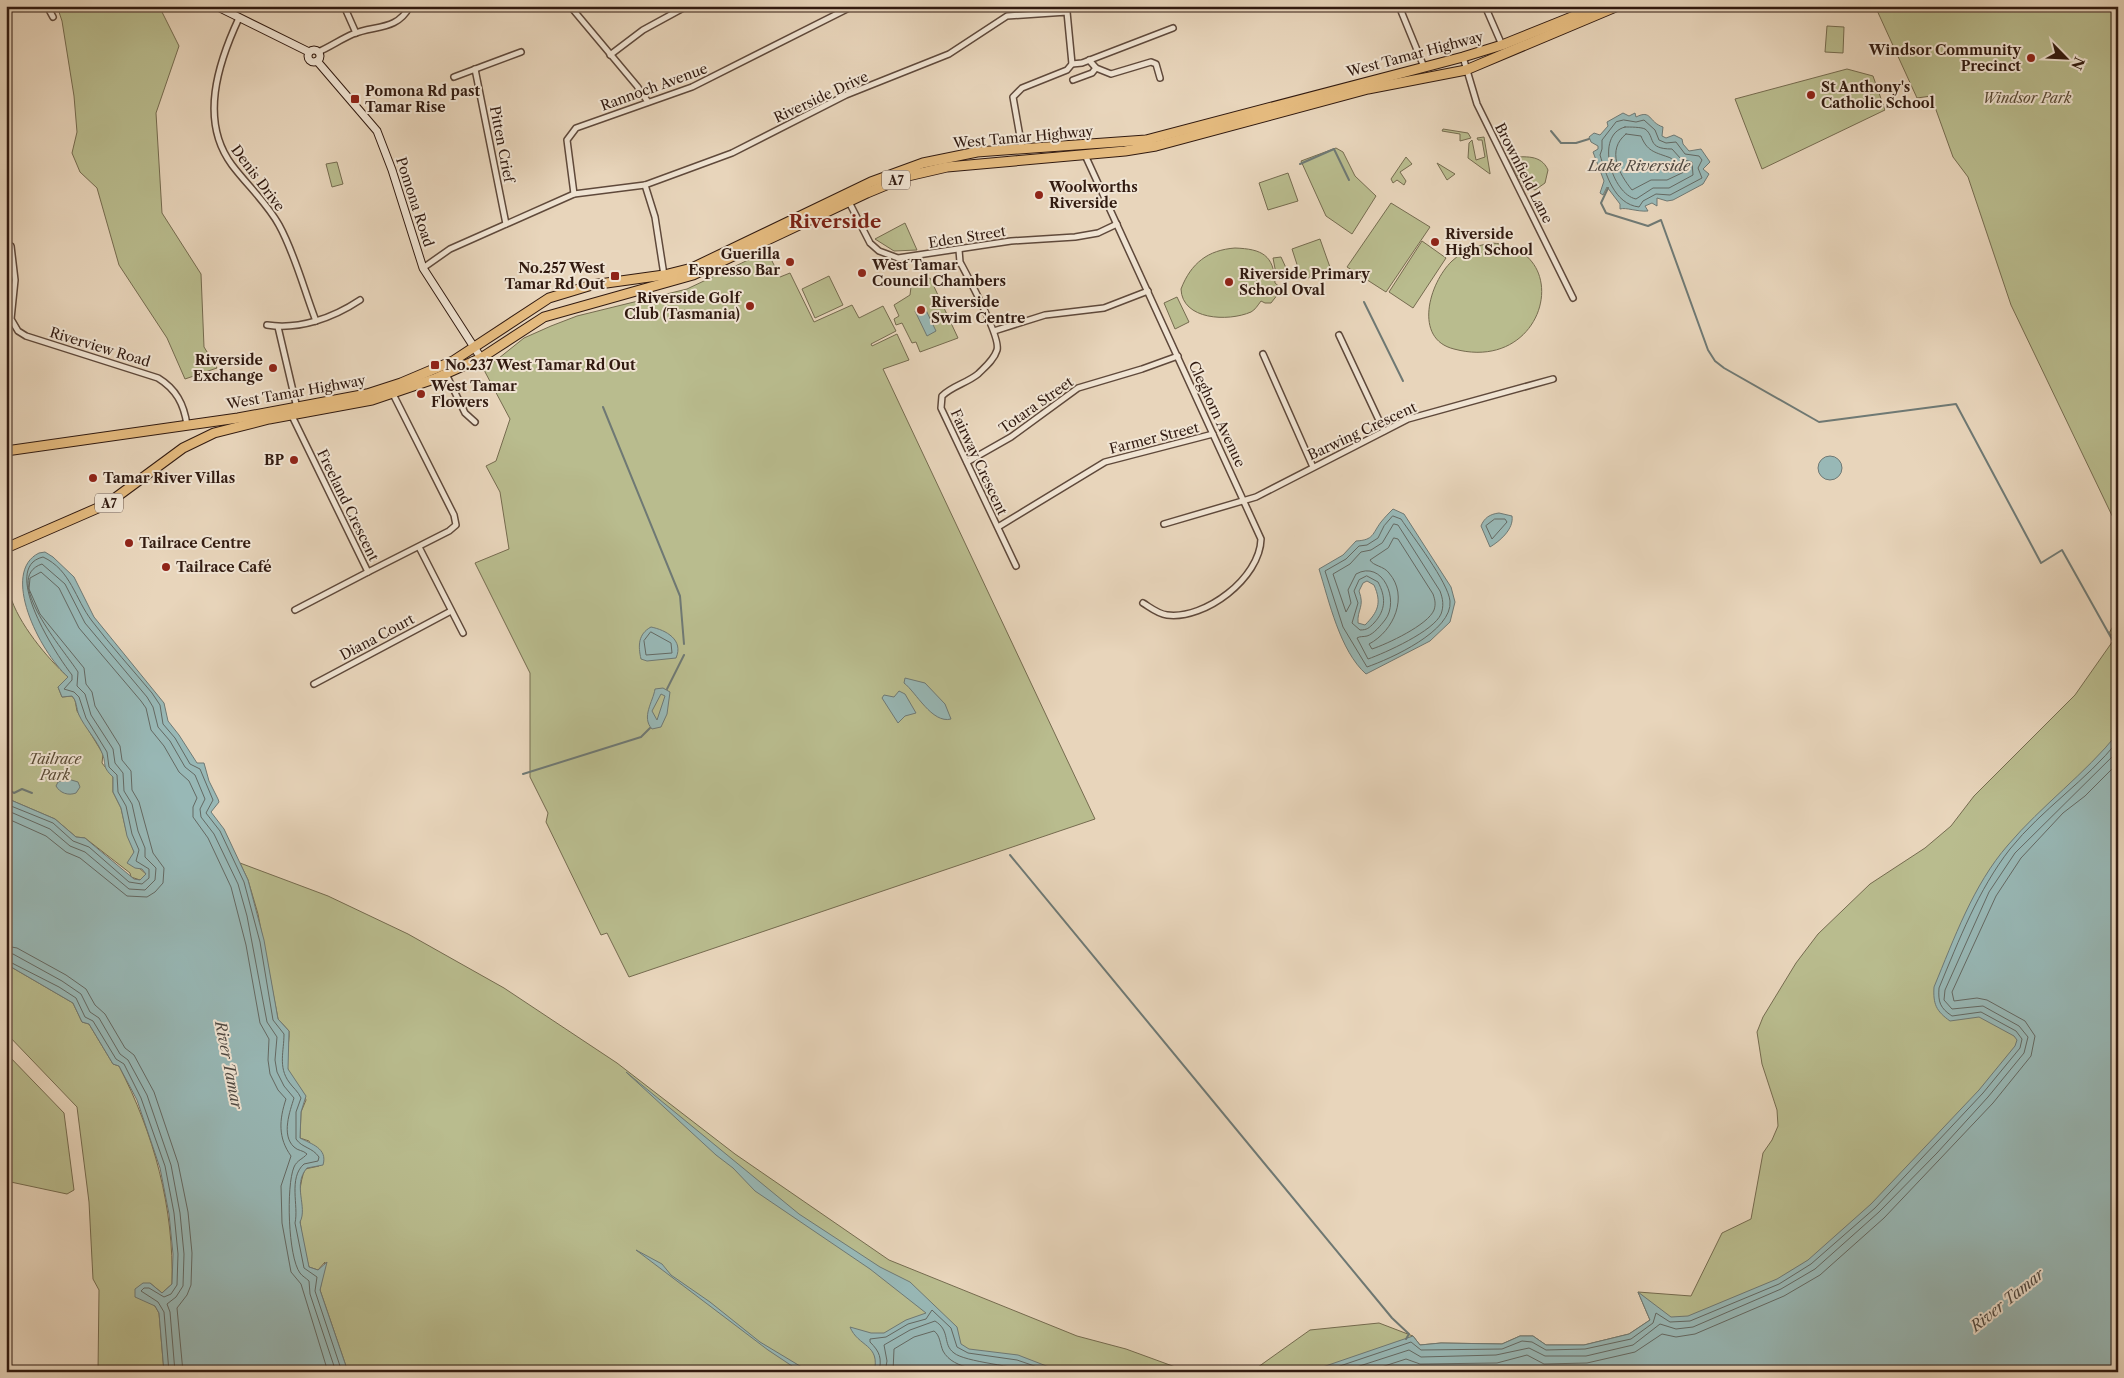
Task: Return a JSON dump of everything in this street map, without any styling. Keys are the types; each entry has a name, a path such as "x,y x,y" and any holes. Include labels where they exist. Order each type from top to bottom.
{"highway":[{"name":"West Tamar Highway","path":"197,441 243,425 348,399 401,383 453,361 530,309 557,295 592,285 664,275 692,268 899,170 946,157 1022,148 1146,140 1463,57 1502,45 1599,6"},
{"name":"West Tamar Highway","path":"6,451 188,424 352,405 393,394 446,374 481,358 544,317 693,275 888,183 926,171 1156,146 1368,89 1466,70 1618,6"},
{"path":"1022,148 1024,161"},
{"path":"188,424 197,441"},
{"name":"A7","path":"6,548 107,504 197,441"}],"street":[{"path":"47,6 53,16"},
{"path":"216,6 309,52 314,50 318,52 356,33 393,24 402,18 410,6"},
{"path":"344,6 356,33"},
{"path":"570,6 637,86 648,102"},
{"path":"668,6 674,13"},
{"path":"610,55 643,30 687,6"},
{"name":"Rannoch Avenue","path":"574,194 567,140 581,126 692,87 853,6"},
{"path":"1022,148 1013,103 1014,94 1022,88 1068,70 1072,64 1067,12 1069,6"},
{"path":"1399,6 1424,67"},
{"path":"1485,6 1502,45"},
{"name":"Riverside Drive","path":"423,268 450,249 574,194 644,185 732,153 846,95 949,54 1007,16 1067,12"},
{"name":"Denis Drive","path":"239,18 228,42 215,92 213,108 218,139 230,163 279,224 316,321"},
{"path":"1072,64 1089,60 1173,28"},
{"name":"Pomona Road","path":"309,52 310,61 317,61 377,131 392,170 423,268 481,358"},
{"path":"317,61 318,52"},
{"path":"454,77 520,52"},
{"name":"Brownfield Lane","path":"1463,57 1477,104 1573,298"},
{"path":"1089,60 1096,68 1111,74 1151,62 1156,64 1160,78"},
{"path":"1073,80 1083,75 1092,74 1096,68"},
{"name":"Pitten Crief","path":"476,69 506,224"},
{"name":"Cleghorn Avenue","path":"1085,155 1261,539 1258,559 1247,576 1223,597 1188,614 1178,616 1161,614 1143,603"},
{"path":"644,185 656,218 664,275"},
{"name":"Eden Street","path":"848,202 870,243 888,256 903,258 1026,239 1075,237 1098,233 1117,224"},
{"path":"6,327 10,322 15,273 9,243"},
{"name":"Fairway Crescent","path":"959,250 960,262 994,331 998,345 994,356 968,381 946,392 940,402 1016,566"},
{"path":"994,331 1045,315 1104,308 1148,291"},
{"path":"266,325 278,327 316,321 348,308 360,300"},
{"name":"Riverview Road","path":"10,322 26,336 158,378 173,389 179,397 188,424"},
{"name":"Freeland Crescent","path":"278,327 294,412 368,572 453,529 456,520 393,394"},
{"path":"1339,335 1384,431"},
{"path":"1263,354 1313,467"},
{"name":"Totara Street","path":"967,462 1017,434 1078,388 1178,356"},
{"path":"446,374 465,413 475,422"},
{"name":"Barwing Crescent","path":"1164,524 1256,497 1384,431 1425,413 1553,379"},
{"name":"Farmer Street","path":"998,527 1105,462 1213,434"},
{"path":"419,547 463,633"},
{"path":"295,610 368,572"},
{"name":"Diana Court","path":"314,684 451,611"}],"green space":[{"path":"57,6 159,6 179,46 156,113 162,213 201,274 204,347 217,368 185,379 167,338 119,265 97,188 80,172 72,153 77,132 74,96 62,21"},
{"name":"Windsor Park","path":"1875,6 2118,6 2118,528 2011,305 1968,177 1953,157 1931,96 1917,98"},
{"path":"1827,26 1844,27 1843,53 1825,52"},
{"path":"1847,69 1873,76 1885,110 1762,169 1735,99"},
{"path":"1443,129 1468,133 1471,138 1460,141 1460,134 1442,131"},
{"path":"1484,137 1490,174 1468,158 1469,143 1472,140 1476,160 1485,157 1482,140 1477,138"},
{"path":"1336,148 1343,152 1355,176 1376,196 1352,234 1326,216 1301,161"},
{"path":"1406,157 1412,164 1400,172 1406,181 1404,185 1397,180 1393,183 1391,179"},
{"path":"1510,157 1527,157 1541,161 1548,170 1545,183 1535,190 1524,187 1509,160"},
{"path":"337,162 343,184 332,187 326,164"},
{"path":"1437,163 1455,174 1447,180"},
{"path":"1288,173 1298,201 1268,210 1259,183"},
{"path":"1391,203 1430,227 1386,292 1347,267"},
{"path":"905,223 917,250 894,251 875,239"},
{"path":"1320,239 1331,270 1302,280 1292,249"},
{"path":"1422,241 1446,258 1413,308 1389,292"},
{"path":"1492,243 1518,250 1535,266 1541,286 1539,308 1529,328 1511,344 1486,352 1454,349 1441,343 1433,334 1429,323 1432,296 1437,283 1452,261 1470,249"},
{"name":"Riverside Primary School Oval","path":"1225,249 1252,250 1265,255 1272,266 1275,283 1282,289 1271,303 1261,301 1252,311 1241,315 1230,317 1208,316 1198,313 1189,307 1183,299 1181,289 1195,265 1209,255"},
{"path":"767,251 780,277 790,273 814,322 852,305 859,318 883,306 896,331 871,344 872,346 897,334 909,360 883,369 1095,819 629,977 607,933 601,935 546,822 548,813 530,777 530,673 475,563 509,549 500,492 486,466 496,461 510,419 484,370 524,338 551,326 577,316 687,289"},
{"path":"1281,257 1287,270 1285,279 1277,279 1273,258"},
{"path":"829,276 843,305 815,318 802,289"},
{"name":"Riverside Swim Centre","path":"930,278 958,338 920,352 916,342 912,343 902,323 896,325 894,319 899,316 894,305 910,295 911,287"},
{"path":"1177,297 1189,322 1175,329 1164,303"},
{"name":"Tailrace Park","path":"6,565 9,574 10,595 19,617 51,660 68,677 58,687 62,697 72,696 75,700 77,711 103,754 102,763 113,777 113,792 121,808 134,852 133,855 138,867 146,874 140,880 131,877 130,873 85,838 76,837 55,819 6,798"},
{"path":"2118,618 2118,1239 1460,1372 1251,1372 1310,1330 1379,1323 1413,1336 1420,1345 1441,1343 1502,1344 1520,1336 1533,1336 1546,1345 1584,1345 1629,1334 1650,1320 1638,1292 1691,1296 1722,1233 1751,1219 1763,1153 1772,1140 1778,1126 1777,1110 1762,1064 1757,1032 1763,1017 1796,963 1818,934 1870,884 1925,848 1951,826 1974,796 2075,695 2115,638 2109,633"},
{"path":"240,863 328,896 408,934 504,988 617,1063 735,1154 889,1260 1077,1336 1126,1349 1189,1372 379,1370 348,1372 320,1290 325,1262 318,1270 309,1267 303,1244 299,1205 302,1180 305,1169 319,1166 309,1141 300,1138 301,1112 306,1100 288,1070 289,1031 278,1019 258,914 248,880"},
{"path":"6,964 73,1003 82,1022 89,1024 113,1064 119,1066 142,1118 152,1145 165,1199 172,1255 172,1284 162,1293 150,1283 145,1299 155,1306 159,1313 164,1372 98,1372 99,1290 93,1279 89,1202 77,1107 6,1033"},
{"path":"6,1053 64,1113 74,1190 67,1194 6,1181"}],"water":[{"name":"Lake Riverside","path":"1623,113 1629,116 1635,113 1636,117 1648,115 1658,125 1663,127 1662,136 1666,138 1674,135 1682,139 1683,144 1689,151 1701,149 1710,162 1703,169 1709,174 1703,184 1673,200 1667,201 1657,198 1657,206 1652,203 1645,206 1648,211 1620,209 1620,204 1607,187 1603,195 1600,193 1604,181 1593,152 1598,149 1598,146 1591,142 1589,137 1594,133 1600,135 1608,126 1607,122"},
{"path":"924,306 936,331 927,336 915,311"},
{"path":"1830,456 1839,459 1842,468 1839,477 1830,480 1821,477 1818,468 1821,459"},
{"path":"1393,509 1404,514 1451,587 1455,602 1450,622 1430,641 1366,674 1357,664 1342,639 1319,569 1343,555 1356,541 1369,538","holes":["1367,581 1374,585 1378,597 1376,611 1365,625 1358,623 1361,604 1359,591 1363,583"]},
{"path":"1499,513 1512,516 1511,525 1502,538 1490,547 1481,526 1488,517"},
{"name":"River Tamar","path":"45,552 53,557 74,577 94,617 164,703 168,721 197,763 204,763 209,781 218,799 219,802 211,812 224,829 248,880 264,940 278,1019 289,1031 288,1069 306,1096 301,1112 300,1138 318,1147 323,1154 323,1165 307,1168 303,1175 300,1189 302,1216 300,1222 309,1267 318,1270 327,1262 320,1290 348,1372 164,1372 159,1313 155,1306 135,1297 135,1289 143,1283 150,1283 162,1293 172,1284 173,1254 169,1214 160,1168 137,1100 119,1066 113,1064 89,1024 82,1022 73,1003 6,964 6,798 55,819 76,837 85,838 134,879 140,880 146,874 142,869 135,868 127,863 134,852 127,836 121,808 113,792 113,777 106,767 100,748 79,715 74,698 72,696 62,697 58,687 68,677 46,649 28,612 23,594 23,577 28,563 39,553"},
{"path":"651,627 668,633 676,641 678,652 676,658 647,661 641,659 639,650 641,637"},
{"path":"905,678 925,683 945,704 951,719 937,717 931,712 904,683"},
{"path":"663,688 670,692 667,714 661,727 652,729 649,724 648,714 655,689","holes":["661,694 665,696 657,720 652,711"]},
{"path":"899,691 905,694 916,713 905,716 898,723 882,698 884,695 894,697"},
{"name":"River Tamar","path":"2118,733 2118,1372 1308,1372 1413,1336 1420,1345 1441,1343 1502,1344 1520,1336 1533,1336 1546,1345 1584,1345 1629,1334 1650,1320 1638,1292 1671,1317 1688,1316 1777,1279 1808,1260 1871,1204 1979,1090 2015,1046 2017,1040 2014,1036 1979,1017 1950,1021 1936,1007 1934,987 1965,913 1984,877 2021,830 2092,762"},
{"path":"68,779 78,782 80,787 76,793 64,793 56,786 58,782"},
{"path":"626,1072 799,1214 880,1267 910,1282 957,1327 961,1344 969,1349 1018,1355 1062,1372 874,1372 875,1363 872,1351 858,1339 850,1327 871,1333 884,1333 906,1320 926,1313 870,1269 755,1191 733,1168 716,1155"},
{"path":"636,1250 662,1264 671,1275 710,1302 760,1342 810,1372 801,1372 768,1350"}],"waterway":[{"path":"1551,131 1561,143 1576,143 1589,139"},
{"path":"1300,164 1334,149 1349,180"},
{"path":"1608,188 1601,203 1606,213 1648,226 1661,220 1708,350 1715,361 1724,368 1819,422 1956,404 2041,563 2062,550 2118,650"},
{"path":"1364,302 1403,381"},
{"path":"603,407 680,596 684,644"},
{"path":"667,689 684,655"},
{"path":"523,774 641,737 650,728"},
{"path":"6,791 8,789 14,793 22,789 32,793"},
{"path":"1010,855 1392,1318 1409,1334 1406,1339"}],"place":[{"name":"Windsor Community Precinct","path":"2031,58"},
{"name":"St Anthony's Catholic School","path":"1811,95"},
{"name":"Pomona Rd past Tamar Rise","path":"355,99"},
{"name":"Woolworths Riverside","path":"1039,195"},
{"name":"Riverside High School","path":"1435,242"},
{"name":"Guerilla Espresso Bar","path":"790,262"},
{"name":"West Tamar Council Chambers","path":"862,273"},
{"name":"No.257 West Tamar Rd Out","path":"615,276"},
{"name":"Riverside Primary School Oval","path":"1229,282"},
{"name":"Riverside Golf Club (Tasmania)","path":"750,306"},
{"name":"Riverside Swim Centre","path":"921,310"},
{"name":"No.237 West Tamar Rd Out","path":"435,365"},
{"name":"Riverside Exchange","path":"273,368"},
{"name":"West Tamar Flowers","path":"421,394"},
{"name":"BP","path":"294,460"},
{"name":"Tamar River Villas","path":"93,478"},
{"name":"Tailrace Centre","path":"129,543"},
{"name":"Tailrace Café","path":"166,567"}],"district":[{"name":"Riverside","path":"835,221"}]}
